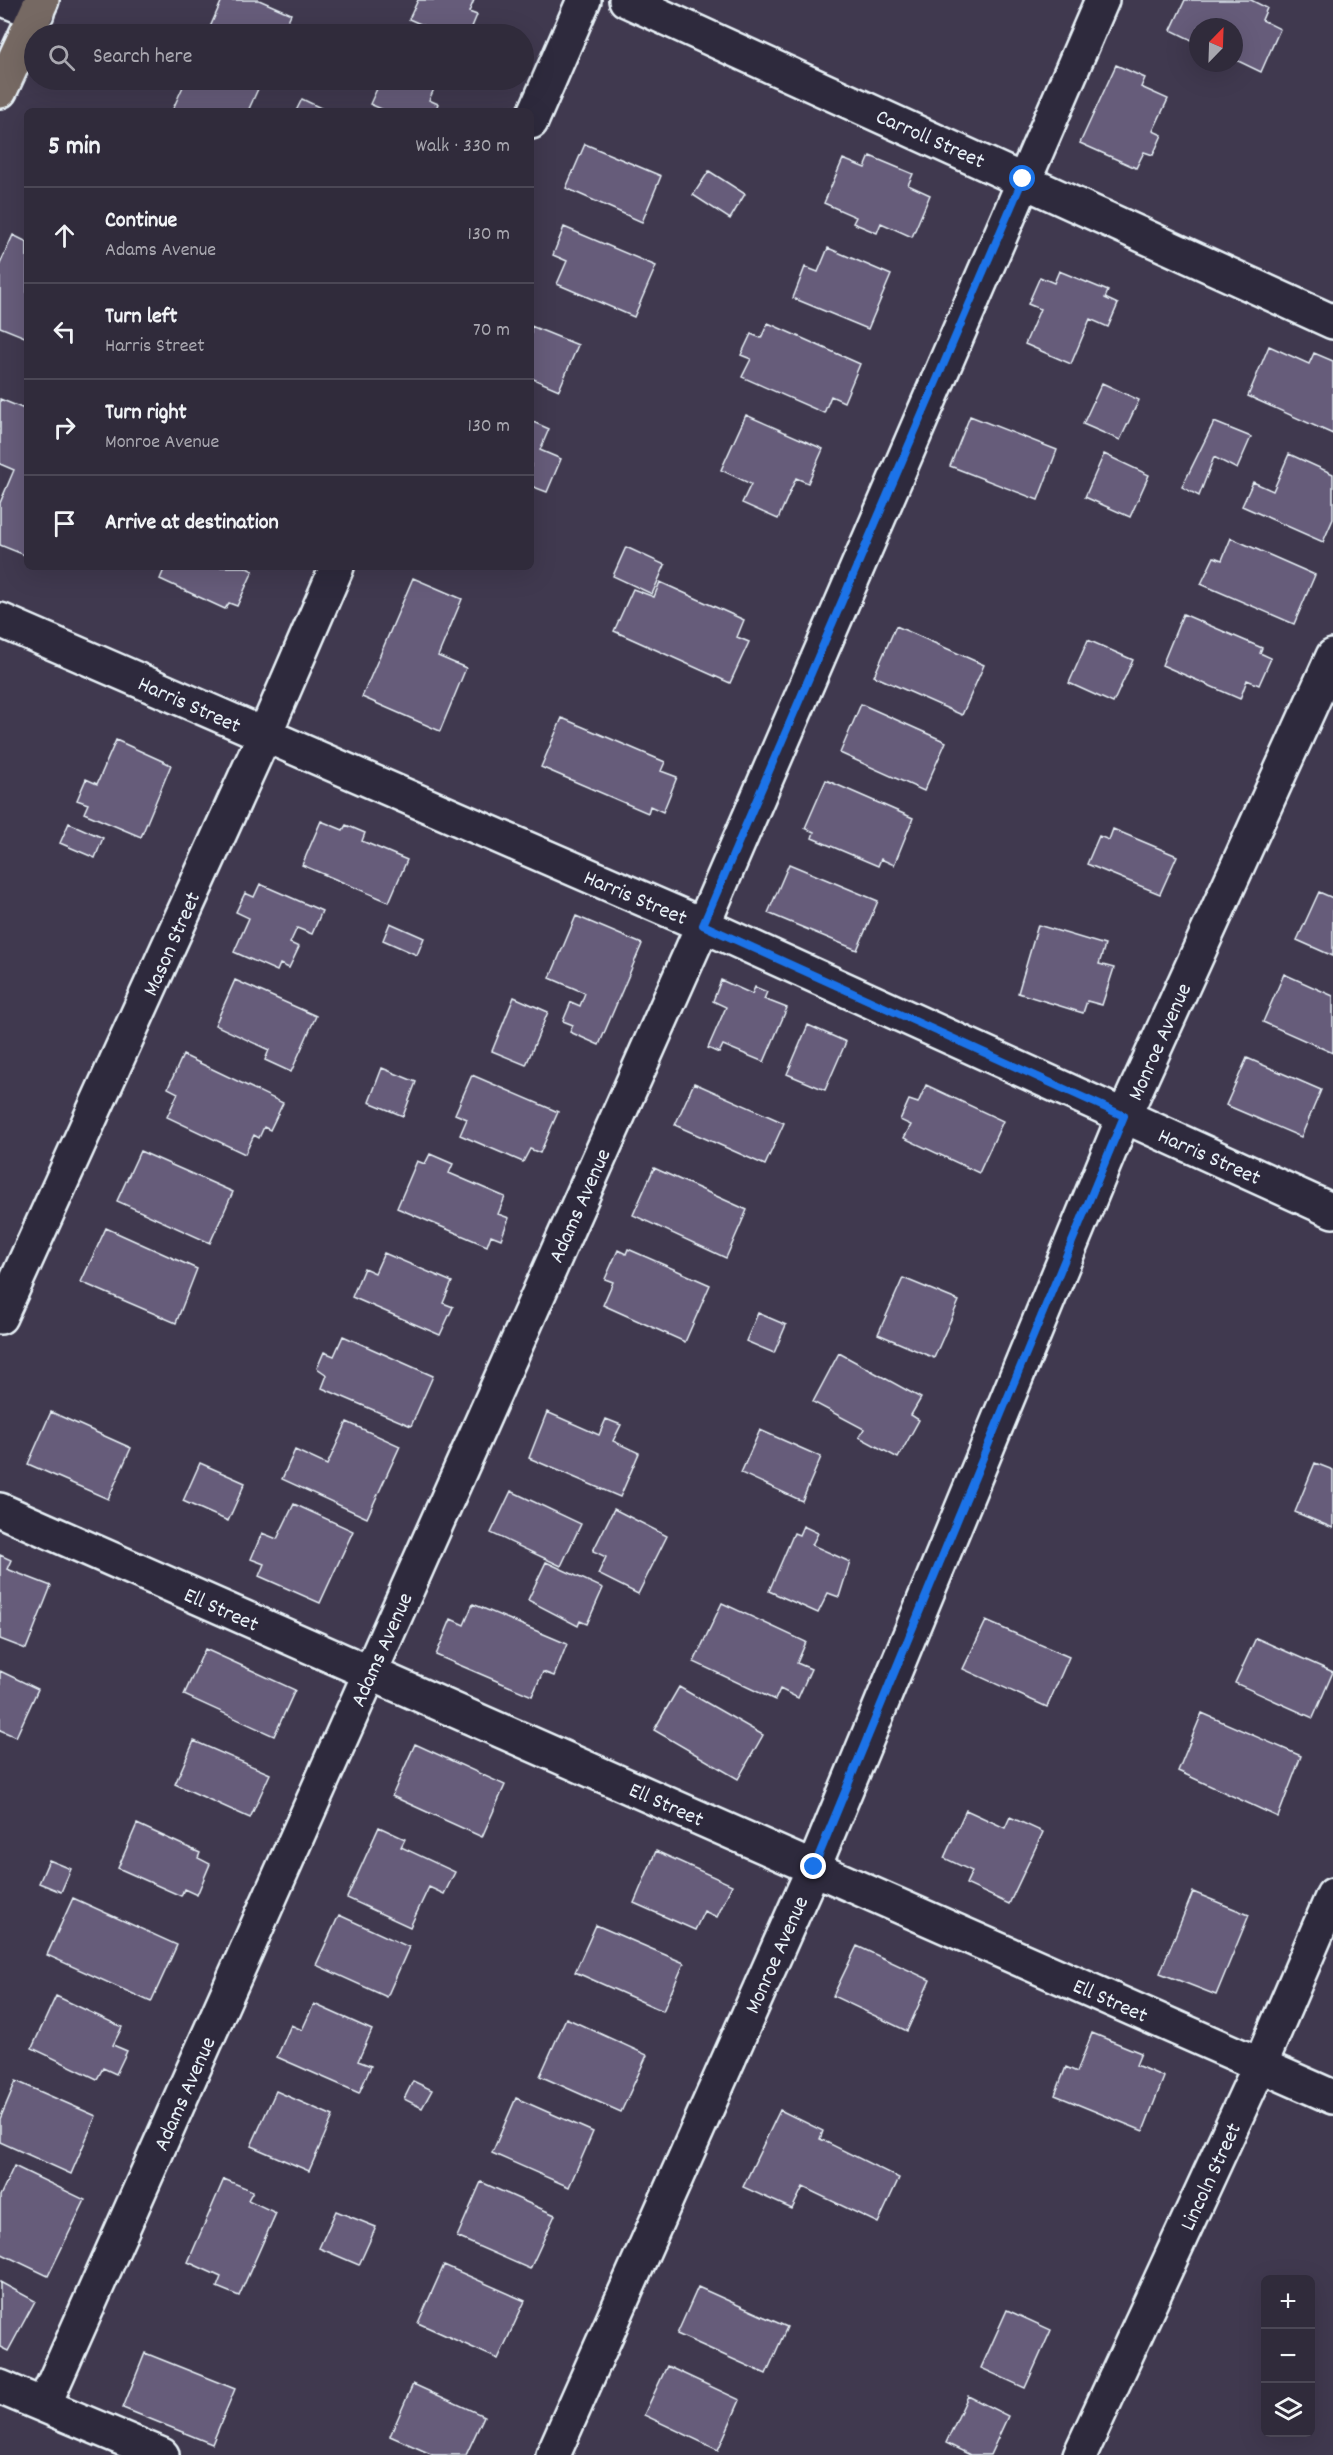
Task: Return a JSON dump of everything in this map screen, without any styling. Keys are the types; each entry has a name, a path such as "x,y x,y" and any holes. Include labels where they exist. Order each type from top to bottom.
{"main road":[{"path":"31,24 39,7"},
{"path":"0,91 24,39"}],"street":[{"path":"5,0 39,7"},
{"path":"534,115 584,0"},
{"name":"Carroll Street","path":"626,0 1333,322"},
{"name":"Adams Avenue","path":"44,2405 703,925 1102,0"},
{"name":"Mason Street","path":"0,1317 264,736 336,570"},
{"name":"Harris Street","path":"0,620 703,925 1333,1211"},
{"name":"Monroe Avenue","path":"553,2455 814,1867 1124,1116 1333,656"},
{"name":"Ell Street","path":"0,1510 1333,2097"},
{"name":"Lincoln Street","path":"1080,2455 1260,2065 1333,1895"},
{"path":"0,2386 162,2455"}],"building":[{"path":"222,0 259,0 291,14 286,24 211,24"},
{"path":"418,0 474,0 469,12 477,15 473,24 420,24 409,19"},
{"path":"1185,0 1251,0 1267,8 1262,20 1280,29 1261,72 1243,63 1243,18 1189,18 1189,39 1171,30"},
{"path":"1116,65 1145,78 1141,87 1168,99 1153,131 1162,135 1153,155 1144,152 1136,168 1080,143"},
{"path":"181,90 257,90 249,108 173,108"},
{"path":"376,90 434,90 429,100 438,104 436,108 379,108 370,104"},
{"path":"302,99 321,108 298,108"},
{"path":"585,144 661,176 642,222 566,188"},
{"path":"870,156 913,174 908,185 930,195 912,237 881,223 877,233 853,223 856,217 824,203 843,159 865,168"},
{"path":"709,171 745,194 730,219 693,195"},
{"path":"564,227 656,266 634,317 557,284 567,261 553,255"},
{"path":"13,235 24,240 24,337 0,327 0,264"},
{"path":"828,248 891,275 868,329 793,298 805,267 818,272"},
{"path":"1059,271 1108,291 1105,298 1118,304 1108,327 1090,319 1071,364 1025,344 1040,309 1028,304 1040,277 1054,283"},
{"path":"768,323 860,364 844,402 831,396 824,413 742,377 751,359 741,355 751,334 761,338"},
{"path":"534,327 578,345 559,390 534,379"},
{"path":"1269,346 1309,364 1314,353 1333,361 1333,434 1248,396"},
{"path":"1102,383 1139,400 1120,440 1083,424"},
{"path":"0,399 24,409 24,555 0,545 0,503 14,470 0,464"},
{"path":"746,415 823,449 808,483 796,478 778,519 742,503 751,484 721,470"},
{"path":"970,416 1057,450 1038,500 950,466"},
{"path":"534,422 549,429 540,450 561,459 547,492 534,487"},
{"path":"1214,422 1251,437 1237,469 1214,457 1199,496 1182,487"},
{"path":"1104,454 1149,475 1130,517 1085,497"},
{"path":"1289,454 1333,474 1333,519 1323,542 1242,506 1253,482 1273,491"},
{"path":"1231,538 1315,575 1294,624 1201,584 1214,557 1222,560"},
{"path":"626,547 665,565 652,594 613,576"},
{"path":"164,570 253,571 237,606 229,603 225,609 160,579"},
{"path":"413,578 462,599 438,656 466,668 440,731 362,697"},
{"path":"660,582 744,620 737,637 749,642 730,683 614,631 633,589 654,597"},
{"path":"1183,614 1262,648 1260,653 1271,658 1259,685 1247,680 1240,699 1162,665"},
{"path":"896,626 984,665 962,715 874,676"},
{"path":"1088,640 1133,660 1113,703 1069,683"},
{"path":"861,704 946,742 924,791 840,753"},
{"path":"562,718 665,762 661,771 677,777 663,812 650,806 648,813 541,767"},
{"path":"116,740 171,765 141,837 84,813 88,804 77,800 86,779 97,784"},
{"path":"826,780 913,818 894,865 881,859 878,866 812,838 814,832 805,828"},
{"path":"321,821 343,830 346,825 365,833 362,841 407,860 389,902 302,865"},
{"path":"69,823 103,838 95,858 60,843"},
{"path":"1113,829 1177,856 1160,894 1087,864 1099,836 1109,840"},
{"path":"789,864 878,901 857,950 768,913"},
{"path":"260,884 322,911 312,934 297,928 290,943 299,947 289,968 280,964 277,971 234,952 249,918 236,912 245,893 254,897"},
{"path":"1319,892 1333,898 1333,956 1297,940"},
{"path":"576,916 642,944 599,1045 570,1032 573,1025 563,1021 571,1002 580,1006 585,993 550,978"},
{"path":"390,923 424,938 417,955 383,940"},
{"path":"1038,925 1105,945 1099,964 1114,968 1102,1005 1087,1001 1083,1013 1018,993"},
{"path":"1284,974 1333,996 1333,1053 1263,1022"},
{"path":"235,980 316,1016 291,1072 265,1060 269,1050 215,1025"},
{"path":"721,980 752,994 755,987 767,992 764,999 787,1008 764,1062 723,1045 719,1053 708,1048 726,1007 713,1001"},
{"path":"514,997 548,1012 526,1065 492,1051"},
{"path":"808,1025 846,1042 825,1090 787,1074"},
{"path":"183,1055 283,1103 270,1130 264,1127 259,1138 254,1135 245,1154 167,1117 178,1093 168,1088"},
{"path":"1247,1058 1321,1090 1301,1137 1226,1105"},
{"path":"382,1068 416,1082 403,1116 369,1102"},
{"path":"472,1075 558,1112 540,1153 530,1149 523,1162 460,1135 467,1119 455,1114"},
{"path":"694,1083 784,1123 765,1165 675,1125"},
{"path":"926,1085 1003,1121 979,1173 904,1138 911,1125 900,1120 909,1100 918,1103"},
{"path":"140,1151 233,1192 210,1243 117,1201"},
{"path":"430,1154 453,1164 449,1173 505,1197 498,1214 509,1218 501,1239 491,1235 487,1246 397,1208 417,1161 425,1164"},
{"path":"654,1168 747,1210 726,1258 633,1215"},
{"path":"106,1228 197,1269 176,1323 81,1282"},
{"path":"628,1249 710,1285 685,1342 603,1305 613,1282 605,1279 618,1250 626,1254"},
{"path":"384,1253 452,1282 443,1303 453,1307 440,1335 352,1297 364,1268 375,1273"},
{"path":"903,1278 959,1301 934,1358 878,1334"},
{"path":"758,1313 786,1325 774,1353 746,1341"},
{"path":"343,1336 433,1376 411,1426 322,1388 327,1375 317,1368 324,1352 334,1356"},
{"path":"839,1353 921,1398 911,1415 919,1420 898,1458 859,1437 864,1429 813,1402"},
{"path":"51,1412 131,1448 108,1499 28,1464"},
{"path":"547,1412 599,1435 606,1419 621,1425 613,1441 639,1453 620,1497 529,1458"},
{"path":"347,1422 400,1446 367,1518 282,1479 295,1450 327,1465"},
{"path":"760,1430 821,1457 802,1501 741,1473"},
{"path":"200,1463 245,1483 228,1521 183,1501"},
{"path":"1315,1463 1333,1470 1333,1528 1295,1512"},
{"path":"511,1491 581,1524 561,1566 491,1533"},
{"path":"294,1504 353,1531 320,1603 259,1576 264,1564 251,1559 262,1533 277,1539"},
{"path":"614,1509 667,1536 638,1594 598,1574 606,1557 593,1551"},
{"path":"803,1526 818,1533 812,1545 850,1562 839,1597 828,1593 818,1613 769,1591 794,1533 799,1535"},
{"path":"0,1555 11,1560 7,1569 51,1586 26,1649 0,1639"},
{"path":"546,1562 603,1588 587,1624 580,1621 578,1626 528,1600"},
{"path":"722,1603 806,1642 797,1663 811,1669 798,1698 780,1689 775,1700 694,1662"},
{"path":"473,1604 567,1644 554,1676 543,1672 532,1696 436,1655 451,1619 464,1625"},
{"path":"986,1621 1069,1657 1047,1707 963,1669"},
{"path":"1256,1638 1333,1672 1313,1718 1235,1683"},
{"path":"205,1649 295,1690 274,1736 184,1695"},
{"path":"0,1671 38,1689 16,1737 0,1730"},
{"path":"679,1687 763,1735 738,1779 654,1730"},
{"path":"1202,1713 1301,1756 1278,1817 1178,1771"},
{"path":"194,1741 270,1774 250,1818 175,1784"},
{"path":"415,1744 505,1785 482,1837 392,1796"},
{"path":"966,1810 1005,1828 1010,1817 1043,1832 1009,1904 966,1884 972,1871 944,1858"},
{"path":"137,1824 200,1853 198,1858 210,1864 197,1895 184,1889 181,1896 118,1868"},
{"path":"379,1827 405,1839 401,1847 455,1872 444,1894 429,1887 410,1927 347,1898"},
{"path":"656,1851 732,1885 717,1917 704,1911 695,1930 634,1903"},
{"path":"49,1860 71,1869 61,1892 39,1883"},
{"path":"1193,1892 1249,1915 1216,1995 1160,1973"},
{"path":"73,1898 177,1945 151,2002 47,1955"},
{"path":"339,1915 409,1947 387,1997 316,1965"},
{"path":"596,1925 684,1963 663,2011 575,1972"},
{"path":"857,1946 930,1980 907,2031 833,1996"},
{"path":"56,1996 122,2027 113,2045 127,2051 116,2074 103,2068 97,2079 32,2048"},
{"path":"314,2004 372,2030 358,2061 371,2066 359,2093 277,2057 291,2025 302,2030"},
{"path":"566,2018 647,2055 621,2112 540,2076"},
{"path":"1092,2033 1141,2053 1136,2065 1164,2077 1143,2131 1055,2095 1066,2067 1077,2072"},
{"path":"16,2081 96,2116 71,2174 0,2142 0,2119"},
{"path":"413,2081 432,2090 422,2108 404,2099"},
{"path":"276,2091 333,2116 309,2171 251,2146"},
{"path":"516,2098 593,2132 569,2187 492,2153"},
{"path":"780,2110 823,2131 820,2139 899,2178 878,2223 803,2187 792,2209 743,2187"},
{"path":"14,2166 85,2200 48,2276 0,2253 0,2196"},
{"path":"224,2179 253,2191 248,2200 276,2213 239,2296 217,2287 221,2277 188,2262"},
{"path":"481,2182 555,2215 530,2269 457,2237"},
{"path":"336,2211 376,2227 359,2265 319,2248"},
{"path":"444,2265 525,2301 498,2359 418,2323"},
{"path":"0,2282 35,2301 8,2351 0,2347"},
{"path":"698,2287 787,2327 766,2374 677,2334"},
{"path":"1007,2310 1051,2330 1025,2388 981,2368"},
{"path":"145,2353 235,2389 212,2444 123,2408"},
{"path":"667,2366 740,2400 718,2450 644,2415"},
{"path":"413,2384 484,2416 466,2455 433,2455 390,2436"},
{"path":"968,2396 1008,2416 990,2455 970,2455 946,2443"}],"route":[{"path":"814,1867 1124,1116 703,925 1023,179"}]}
